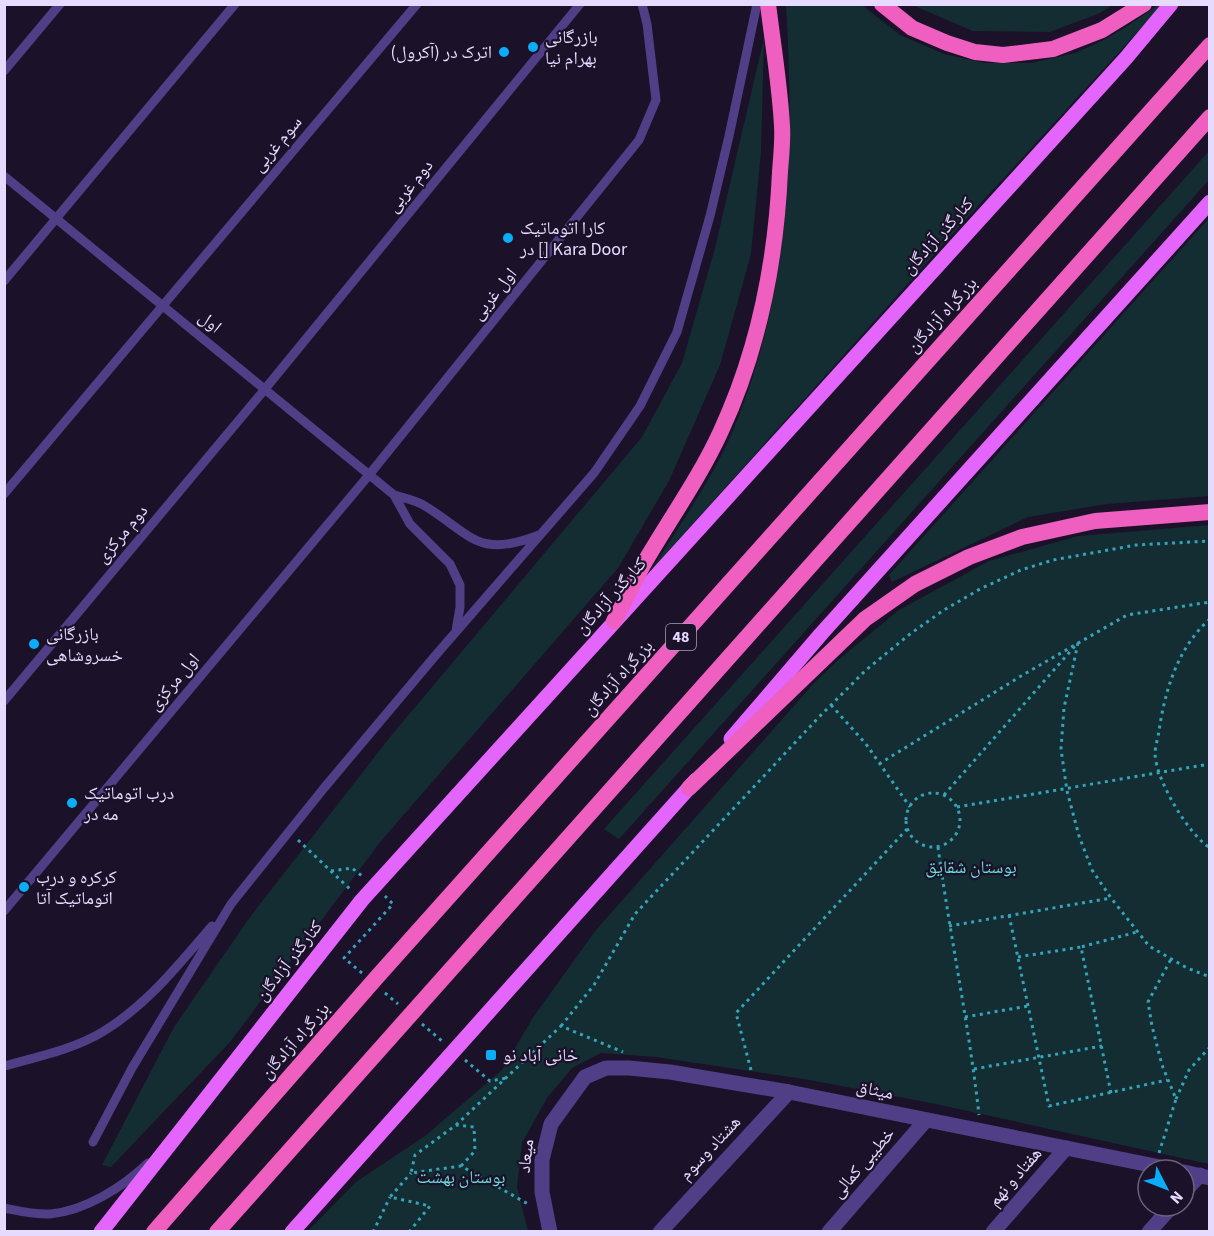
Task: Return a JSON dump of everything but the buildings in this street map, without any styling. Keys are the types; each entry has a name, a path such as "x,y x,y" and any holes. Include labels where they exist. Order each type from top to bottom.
{"highway":[{"path":"614,621 644,564 681,506 721,431 741,382 758,329 775,235 782,127 768,4"},
{"path":"882,4 912,28 947,43 975,52 1003,55 1053,49 1102,30 1144,4"},
{"name":"بزرگراه آزادگان","path":"154,1232 377,977 1209,45"},
{"path":"218,1232 1209,117"},
{"path":"689,788 865,619 915,584 969,557 1022,537 1095,521 1209,512"}],"main road":[{"name":"کنارگذر آزادگان","path":"101,1232 362,900 1126,58 1171,4"},
{"path":"292,1232 689,788 829,625 1209,202"}],"street":[{"name":"میثاق","path":"573,1091 585,1077 606,1068 670,1072 789,1092 1136,1162"},
{"name":"میعاد","path":"550,1232 542,1192 542,1160 551,1125 573,1091"},
{"name":"هشتاد وسوم","path":"660,1232 789,1092"},
{"name":"خطیبی کمالی","path":"829,1232 926,1120"},
{"name":"هفتاد و نهم","path":"993,1232 1066,1148"},
{"path":"1149,1232 1161,1218"}],"lane":[{"path":"4,71 60,4"},
{"path":"4,282 235,4"},
{"name":"سوم غربی","path":"4,494 417,4"},
{"name":"دوم غربی","path":"265,389 580,4"},
{"name":"اول غربی","path":"369,475 639,140 656,100 647,24 642,4"},
{"path":"4,1066 59,1050 103,1032 140,1005 169,977 456,632 594,473 640,406 677,332 710,216 757,4"},
{"name":"اول","path":"4,176 394,495 423,504 472,540 497,546 519,543 542,534"},
{"name":"دوم مرکزی","path":"4,701 265,389"},
{"name":"اول مرکزی","path":"4,911 369,475"},
{"name":"اول","path":"394,495 410,524 450,564 460,585 460,607 456,632"},
{"path":"93,1142 132,1068 231,904"},
{"path":"4,1208 47,1214 62,1212 96,1199 136,1175 171,1141"}],"path":[{"path":"373,1232 390,1197 411,1173 415,1155 456,1125 561,1026 594,985 635,914 866,670 944,610 980,589 1021,570 1053,560 1136,545 1209,541"},
{"path":"879,764 1021,676 1127,615 1209,602"},
{"path":"1209,619 1201,626 1177,664 1164,699 1155,754 1167,793 1201,843 1209,848"},
{"path":"1078,643 1064,708 1061,749 1066,789 1085,853 1092,870 1111,898 1149,946 1209,977"},
{"path":"944,795 1078,643"},
{"path":"831,705 866,744 910,807"},
{"path":"957,807 1209,764"},
{"path":"926,794 944,795 957,807 960,825 957,834 951,841 938,847 926,847 918,843 907,829 906,820 910,807 918,798 926,794"},
{"path":"754,1086 736,1013 907,829"},
{"path":"289,832 362,900"},
{"path":"938,847 974,1069 980,1131"},
{"path":"331,871 352,868"},
{"path":"949,926 1111,898"},
{"path":"1010,915 1049,1106 1167,1080"},
{"path":"1018,957 1081,947 1137,932"},
{"path":"1081,947 1112,1093"},
{"path":"1171,959 1148,1002 1167,1080 1176,1099"},
{"path":"965,1017 1028,1006"},
{"path":"561,1026 626,1054"},
{"path":"974,1069 1102,1046"},
{"path":"1158,1158 1176,1099 1189,1071 1209,1047"},
{"path":"490,1081 507,1078"},
{"path":"456,1125 474,1126 475,1150 461,1166"},
{"path":"411,1173 461,1166 546,1214"},
{"path":"390,1197 430,1206 409,1232"}],"green space":[{"path":"786,5 862,5 900,35 944,54 985,63 1031,63 1075,53 1102,41 1158,5 1162,5 652,569 696,500 726,447 753,376 767,324 778,272 789,167 789,60"},
{"path":"912,5 1112,5 1100,13 1050,32 973,31"},
{"path":"764,38 761,152 751,254 720,365 669,481 618,568 381,841 230,1042 111,1167 102,1165 174,1027 250,917 390,737 642,437 682,363 715,248"},
{"path":"1209,151 1209,180 619,839 604,829"},
{"path":"1209,218 1209,496 1107,504 1028,517 892,582 889,575"},
{"name":"بوستان شقایق","path":"1209,525 1209,1164 1196,1161 1196,1158 1182,1158 931,1103 804,1079 656,1057 601,1053 572,1068 547,1098 522,1143 517,1187 528,1231 308,1231 356,1182 425,1136 502,1070 534,1016 596,930 815,682 837,661 899,610 989,561 1078,536"}],"place":[{"name":"بازرگانی بهرام نیا","path":"533,47"},
{"name":"اترک در (آکرول)","path":"504,52"},
{"name":"کارا اتوماتیک در [] Kara Door","path":"508,238"},
{"name":"بازرگانی خسروشاهی","path":"34,644"},
{"name":"درب اتوماتیک مه در","path":"72,803"},
{"name":"کرکره و درب اتوماتیک آتا","path":"24,887"},
{"name":"خانی آباد نو","path":"491,1055"}],"park label":[{"name":"بوستان بهشت","path":"461,1177"}]}
